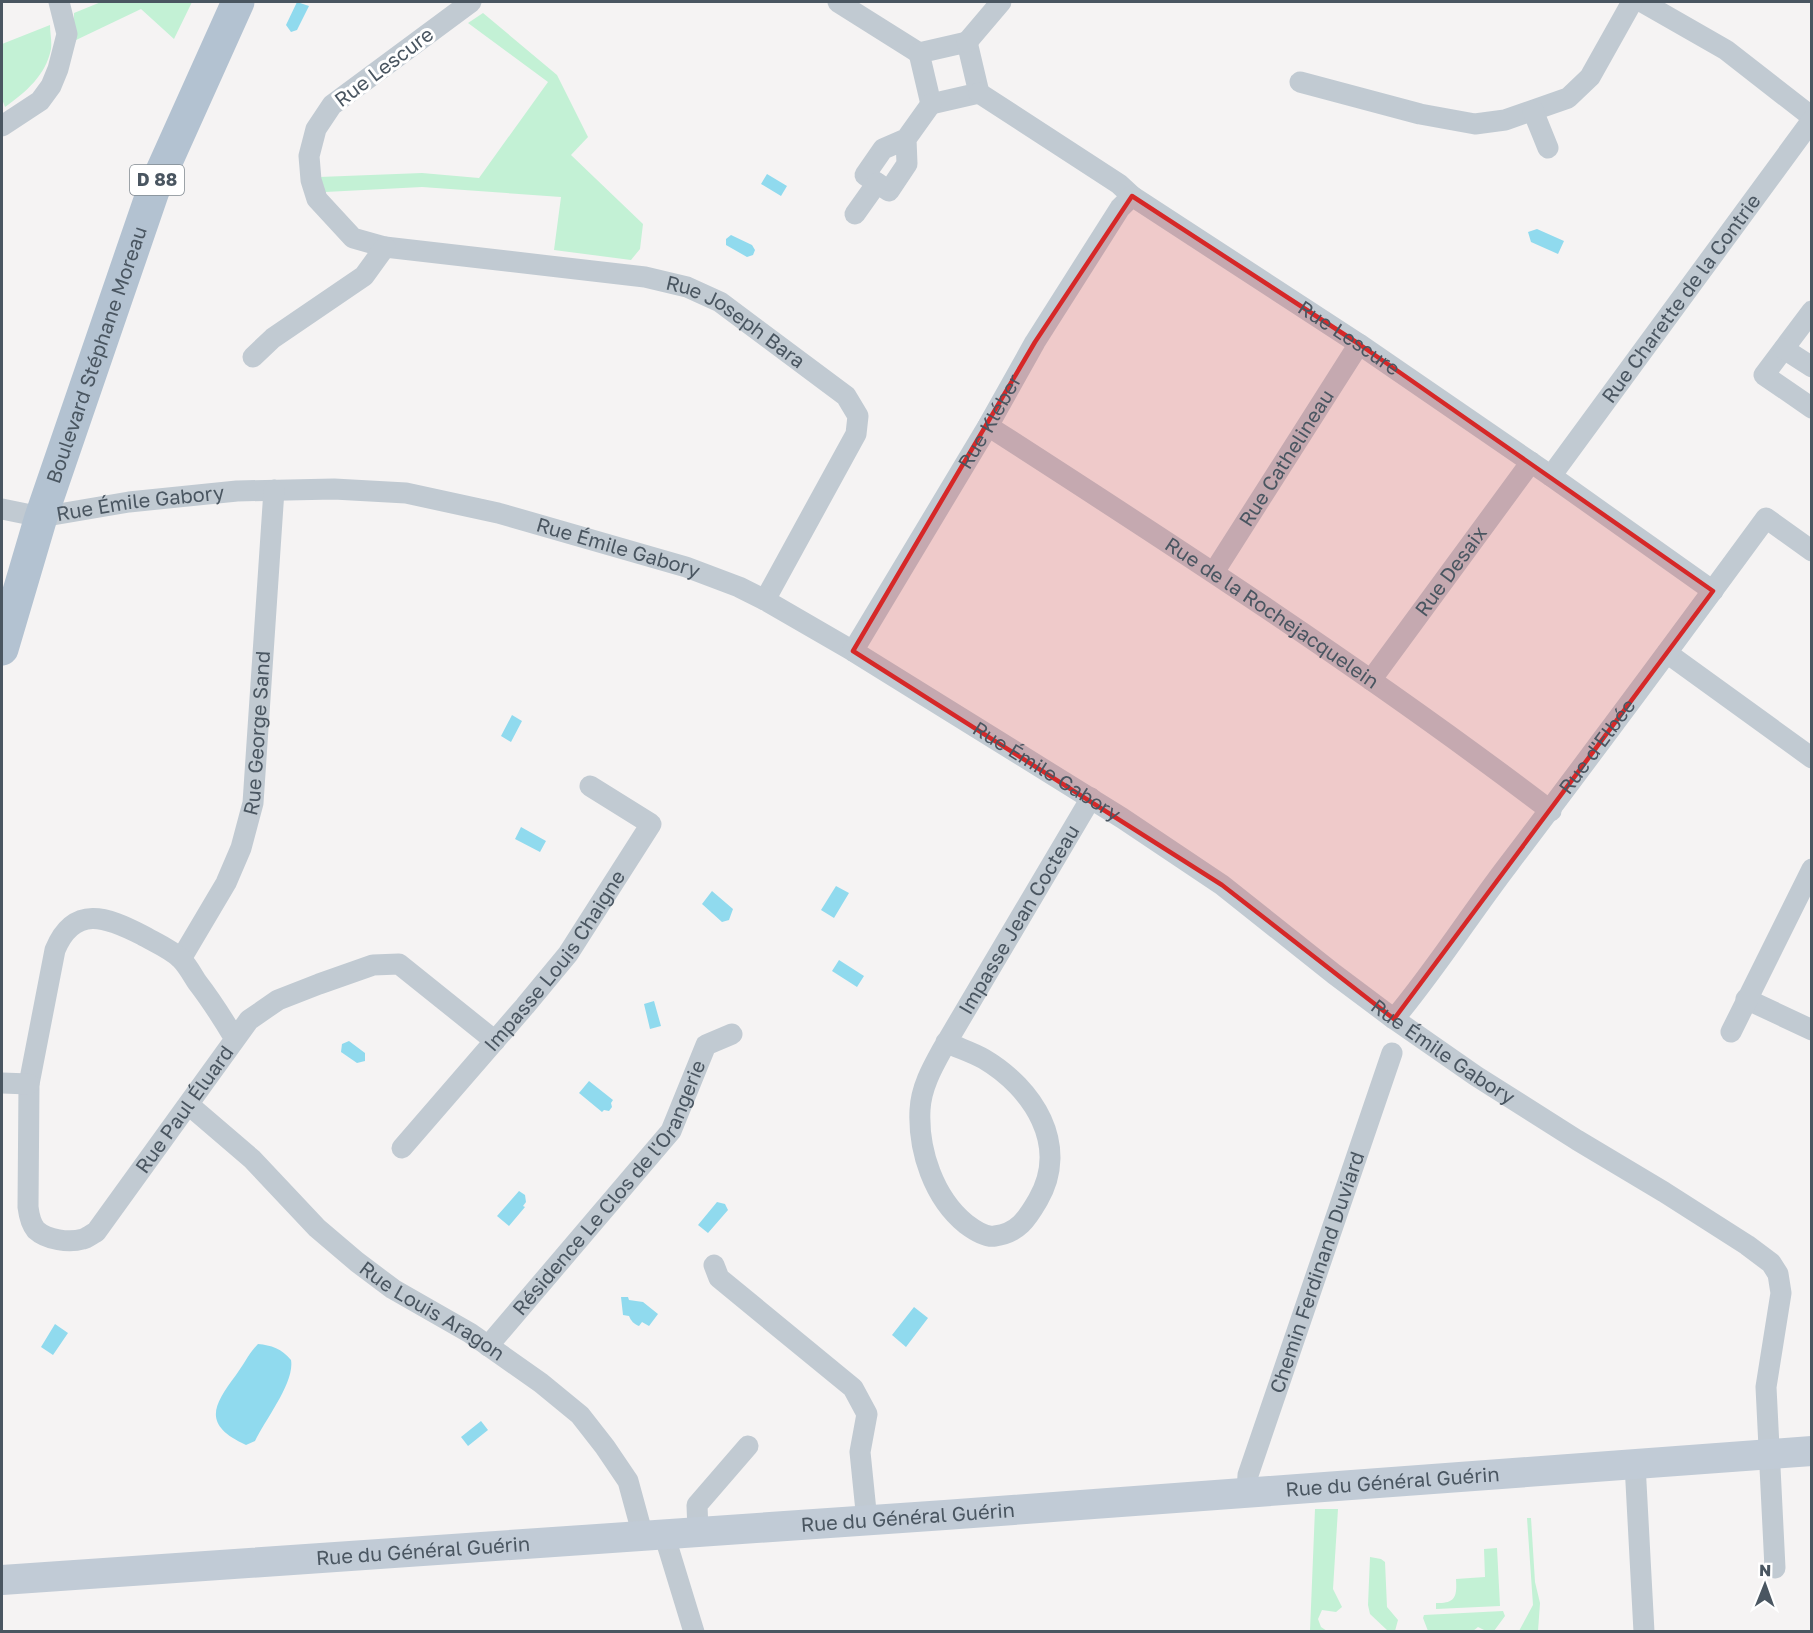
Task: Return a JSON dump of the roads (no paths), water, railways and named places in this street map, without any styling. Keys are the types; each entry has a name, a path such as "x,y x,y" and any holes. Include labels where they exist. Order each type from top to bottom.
{"main road":[{"name":"Boulevard Stéphane Moreau","path":"2,649 41,517 153,191 238,2"},
{"name":"Rue du Général Guérin","path":"2,1580 867,1521 1812,1451"}],"street":[{"path":"2,126 40,101 51,86 67,34 59,2"},
{"name":"Rue Lescure","path":"385,247 353,238 317,199 310,180 309,156 316,129 332,105 446,10 471,2"},
{"path":"838,2 919,53 931,104"},
{"path":"919,53 967,42 1001,2"},
{"path":"1300,82 1420,114 1475,124 1505,120 1568,98 1590,77 1632,2"},
{"path":"1642,2 1726,50 1812,119"},
{"path":"855,214 877,183 866,175 883,149 906,139 931,104 979,93 967,42"},
{"name":"Rue Lescure","path":"979,93 1359,344 1713,591"},
{"path":"1533,111 1548,148"},
{"name":"Rue Charette de la Contrie","path":"1551,476 1812,119"},
{"name":"Rue Kléber","path":"853,651 988,426 1035,342 1120,208 1132,196"},
{"path":"253,357 273,338 364,276 385,247"},
{"name":"Rue Joseph Bara","path":"385,247 645,277 687,287 720,302 846,396 858,416 856,434 765,600"},
{"path":"1812,311 1764,375 1812,408"},
{"name":"Rue Cathelineau","path":"1214,572 1359,344"},
{"path":"1784,349 1812,367"},
{"name":"Rue de la Rochejacquelein","path":"988,426 1214,572 1371,680 1551,811"},
{"name":"Rue Desaix","path":"1371,680 1530,462"},
{"name":"Rue George Sand","path":"181,959 226,883 241,848 253,803 274,490"},
{"name":"Rue Émile Gabory","path":"41,517 129,502 237,491 384,491 421,496 498,513 686,567 739,587 765,600 853,651 1091,798 1222,885 1394,1019 1476,1076 1664,1192 1771,1263 1778,1274 1781,1293 1766,1387 1775,1568"},
{"path":"2,509 41,517"},
{"name":"Rue d'Elbée","path":"1394,1019 1415,995 1508,865 1551,811 1766,518 1812,551"},
{"path":"1666,653 1812,758"},
{"name":"Impasse Louis Chaigne","path":"402,1148 568,954 651,824 590,786"},
{"name":"Impasse Jean Cocteau","path":"946,1042 983,1059 1006,1075 1029,1097 1043,1123 1051,1153 1044,1190 1031,1213 1016,1231 992,1237 974,1230 956,1216 942,1198 931,1174 922,1140 920,1109 928,1076 946,1042 1091,798"},
{"path":"1731,1032 1812,869"},
{"name":"Rue Paul Éluard","path":"82,919 108,919 181,959 213,1001 235,1039 96,1232 84,1239 53,1239 36,1229 30,1220 28,1207 29,1084 55,950 60,936 82,919"},
{"path":"235,1039 249,1020 278,1000 373,965 399,964 495,1041"},
{"path":"1746,999 1812,1030"},
{"name":"Résidence Le Clos de l'Orangerie","path":"488,1346 671,1131 706,1045 732,1034"},
{"name":"Chemin Ferdinand Duviard","path":"1247,1492 1248,1475 1392,1053"},
{"path":"2,1083 29,1084"},
{"name":"Rue Louis Aragon","path":"189,1105 252,1159 317,1228 357,1262 393,1289 470,1333 541,1383 580,1415 605,1446 628,1481 694,1632"},
{"path":"714,1265 719,1278 853,1388 867,1414 860,1452 867,1521"},
{"path":"698,1532 697,1505 748,1446"},
{"path":"1635,1464 1644,1632"}],"water":[{"path":"297,2 309,6 297,30 291,32 286,25"},
{"path":"767,174 787,186 781,196 761,184"},
{"path":"1537,229 1564,241 1558,254 1531,242 1528,232"},
{"path":"731,235 752,245 755,250 753,255 747,257 726,245 726,239"},
{"path":"512,715 522,721 511,742 501,736"},
{"path":"521,827 546,841 540,852 515,839"},
{"path":"836,886 849,893 834,918 821,910"},
{"path":"712,891 733,909 729,920 722,922 702,904"},
{"path":"839,960 864,976 857,987 832,971"},
{"path":"654,1001 661,1026 650,1029 644,1004"},
{"path":"349,1041 365,1053 365,1061 357,1063 341,1052 342,1044"},
{"path":"589,1081 613,1100 609,1111 602,1112 579,1093"},
{"path":"519,1191 525,1195 526,1202 523,1206 525,1207 509,1226 497,1216"},
{"path":"717,1202 725,1204 728,1210 708,1233 698,1225"},
{"path":"621,1297 643,1302 658,1314 649,1326 642,1322 639,1326 629,1316 623,1315"},
{"path":"914,1307 928,1318 906,1347 892,1335"},
{"path":"55,1324 68,1333 53,1355 41,1347"},
{"path":"258,1344 284,1353 291,1360 291,1369 284,1390 255,1441 246,1445 223,1430 216,1415 217,1406"},
{"path":"481,1421 488,1430 468,1446 461,1437"}]}
